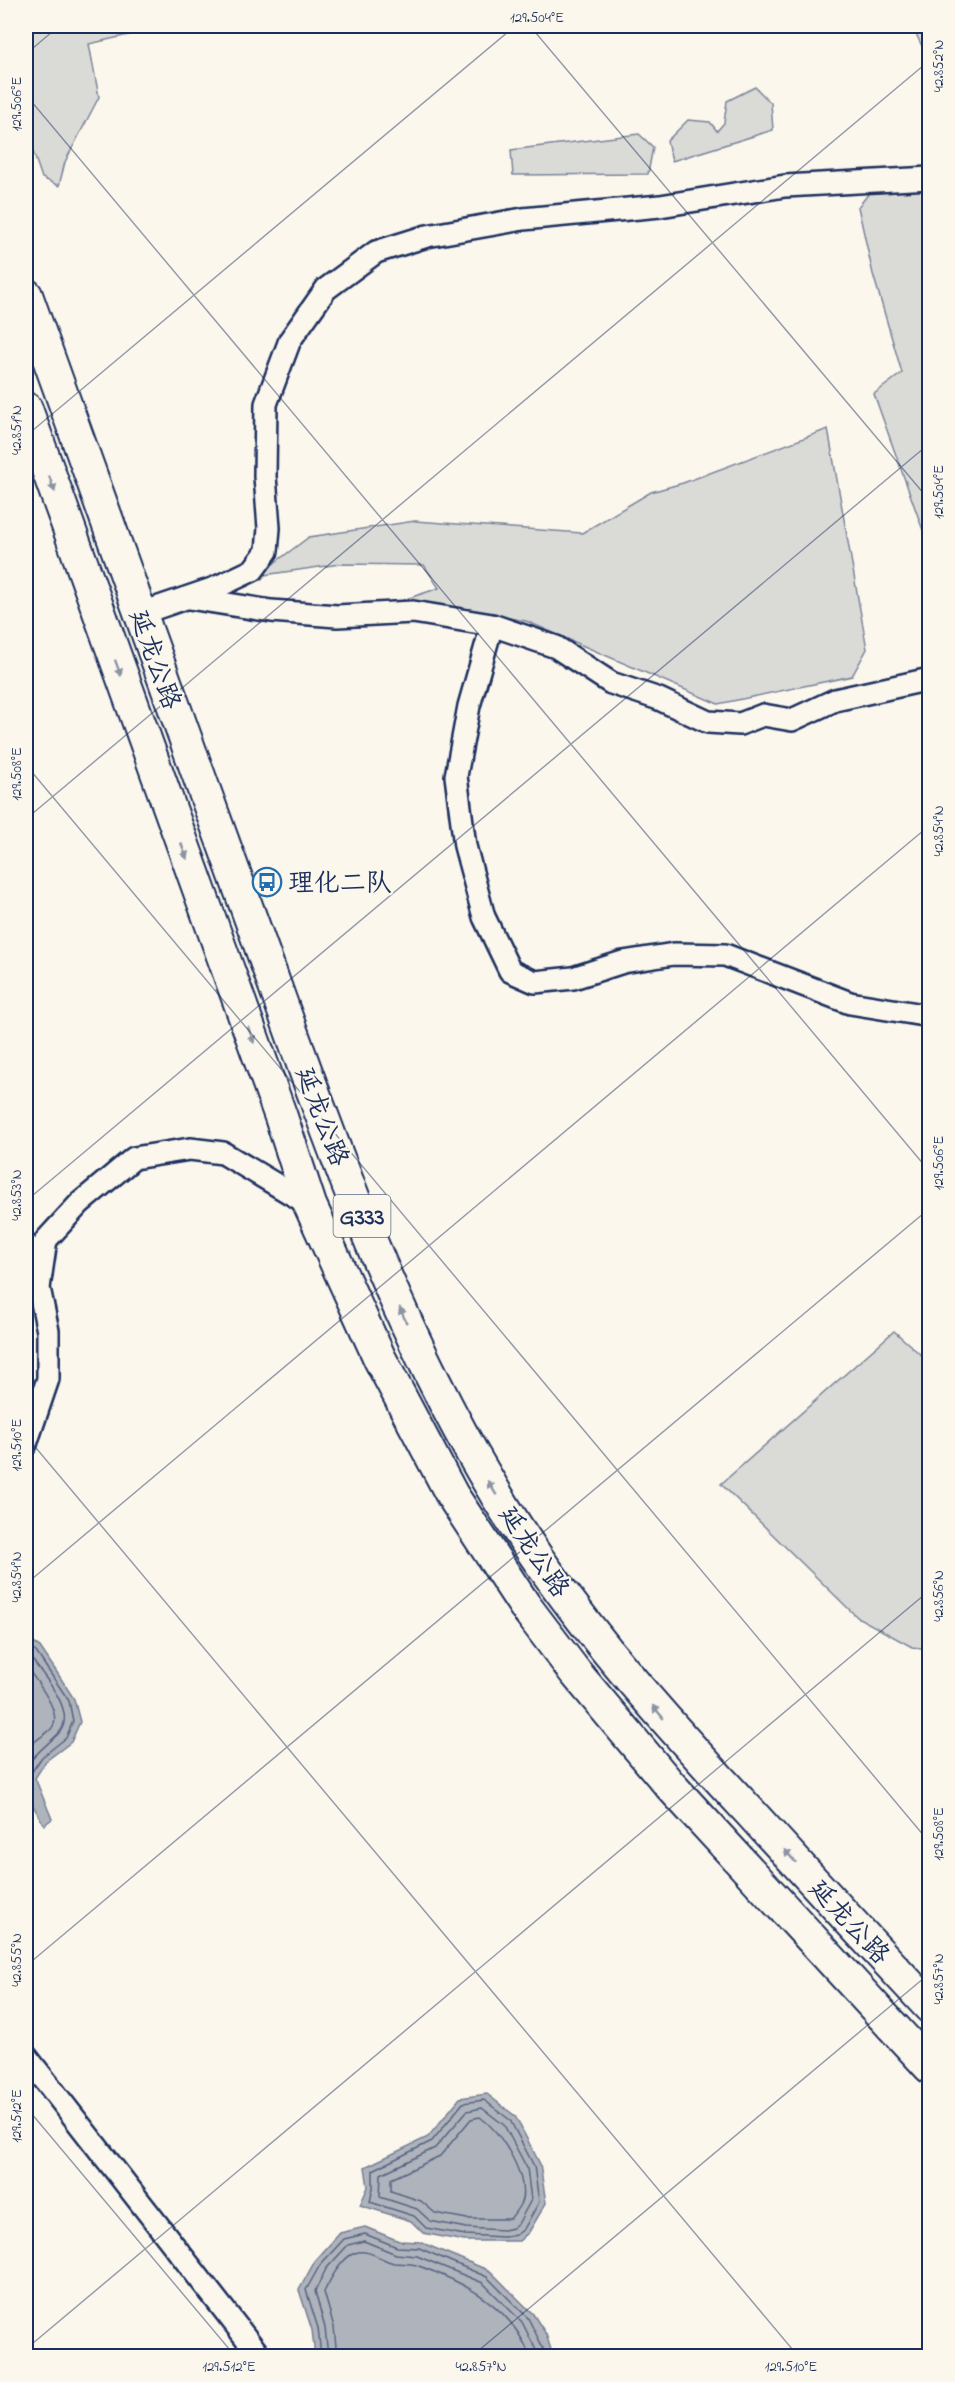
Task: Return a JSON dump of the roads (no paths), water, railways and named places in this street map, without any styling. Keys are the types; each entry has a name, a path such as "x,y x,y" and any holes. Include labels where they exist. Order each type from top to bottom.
{"highway":[{"name":"延龙公路","path":"26,295 139,614 324,1121 418,1349 488,1481 578,1614 659,1713 930,2007"},
{"name":"延龙公路","path":"26,410 281,1117 310,1205 380,1359 419,1436 452,1495 525,1606 575,1672 670,1785 930,2067"}],"street":[{"path":"139,614 189,597 253,570 267,551 269,528 265,476 266,404 290,340 327,289 376,252 427,236 523,219 660,206 785,186 930,178"},
{"path":"189,597 271,611 337,616 413,612 492,625 556,647 611,683 659,699 708,722 740,724 763,715 792,720 835,700 930,679"},
{"path":"492,625 469,706 456,776 465,846 484,917 510,971 535,982 573,978 623,962 674,954 725,955 850,1003 930,1016"},
{"path":"26,1444 48,1379 48,1331 39,1288 46,1240 80,1203 134,1158 190,1149 223,1152 310,1205"},
{"path":"26,1244 41,1274"},
{"path":"26,2056 260,2356"}],"water":[{"path":"26,1638 40,1647 58,1674 74,1699 80,1722 71,1742 46,1761 35,1778 52,1819 44,1825 26,1793"},
{"path":"487,2094 515,2116 540,2164 546,2203 529,2232 519,2241 464,2241 423,2233 411,2221 360,2205 368,2187 365,2167 428,2137 460,2098"},
{"path":"365,2227 399,2241 420,2242 490,2271 533,2314 546,2334 553,2356 315,2356 312,2330 299,2290 315,2261 340,2233"}],"place":[{"name":"理化二队","path":"267,882"}]}
